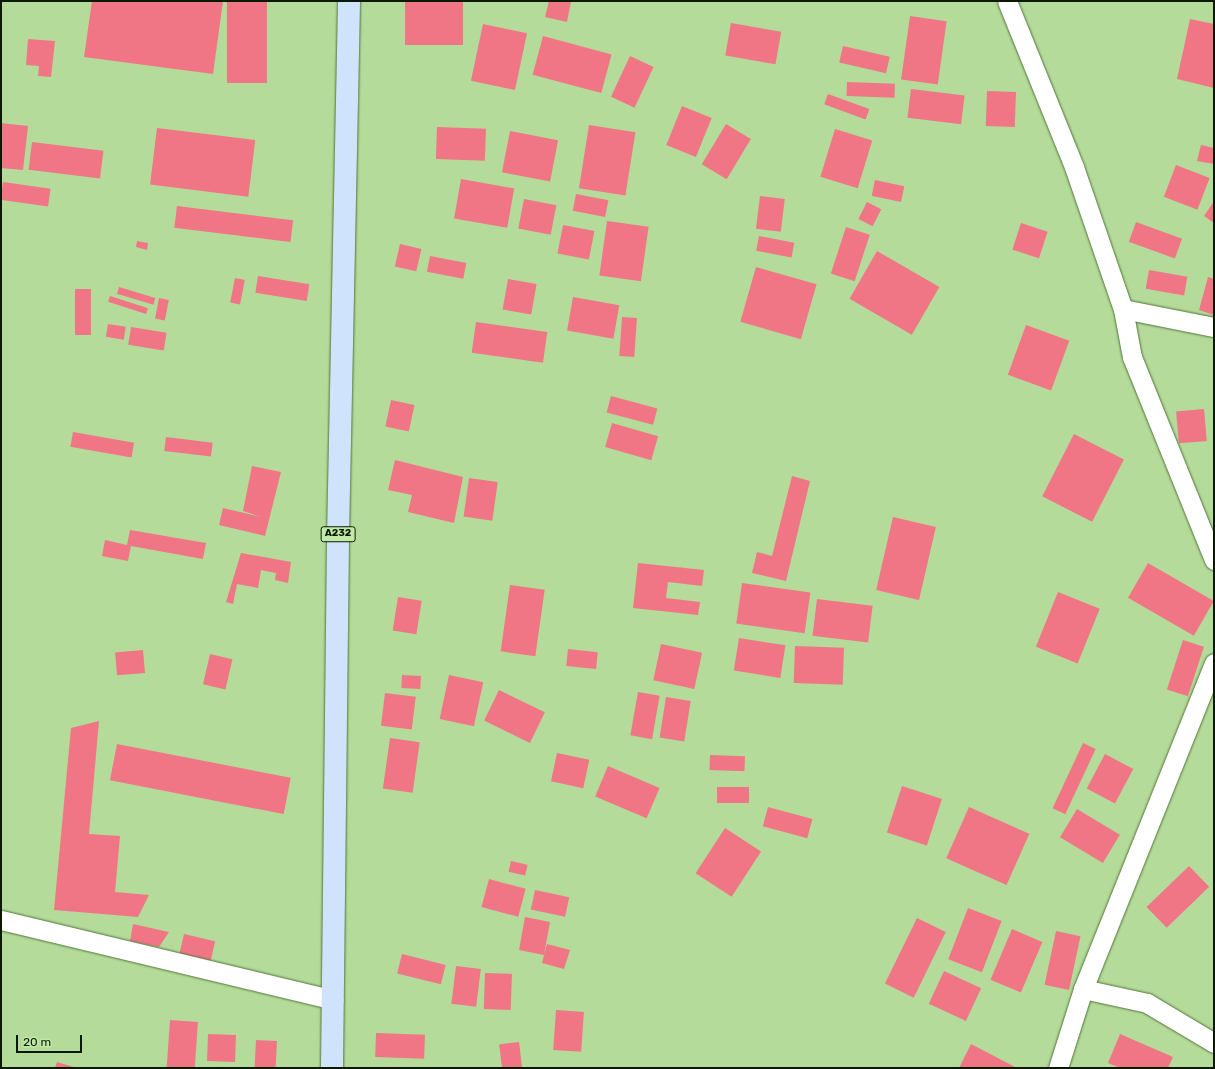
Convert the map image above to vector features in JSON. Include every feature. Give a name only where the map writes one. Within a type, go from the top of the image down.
[{"type":"main road","name":"A232","points":[[332,1068],[349,1]]},
{"type":"street","points":[[1007,1],[1074,167],[1123,309],[1132,357],[1214,560]]},
{"type":"street","points":[[1123,309],[1214,327]]},
{"type":"street","points":[[1058,1068],[1083,989],[1214,663]]},
{"type":"street","points":[[1,920],[333,1000]]},
{"type":"street","points":[[1083,989],[1146,1003],[1214,1043]]},
{"type":"building","points":[[92,1],[223,1],[213,74],[84,57]]},
{"type":"building","points":[[227,1],[267,1],[267,83],[227,83]]},
{"type":"building","points":[[405,1],[463,1],[463,45],[405,45]]},
{"type":"building","points":[[549,1],[571,1],[567,22],[545,17]]},
{"type":"building","points":[[910,16],[947,21],[938,85],[901,79]]},
{"type":"building","points":[[1190,19],[1214,24],[1214,88],[1177,79]]},
{"type":"building","points":[[731,23],[781,32],[775,64],[725,55]]},
{"type":"building","points":[[483,24],[527,33],[515,90],[471,81]]},
{"type":"building","points":[[543,36],[612,54],[601,93],[533,75]]},
{"type":"building","points":[[28,39],[55,41],[51,77],[38,76],[39,66],[26,65]]},
{"type":"building","points":[[843,46],[890,57],[886,73],[839,63]]},
{"type":"building","points":[[630,56],[654,67],[635,108],[611,97]]},
{"type":"building","points":[[847,82],[895,84],[894,98],[847,96]]},
{"type":"building","points":[[911,89],[965,96],[961,124],[907,118]]},
{"type":"building","points":[[987,91],[1016,92],[1015,127],[986,126]]},
{"type":"building","points":[[828,94],[869,109],[866,119],[824,104]]},
{"type":"building","points":[[682,106],[712,118],[696,157],[666,145]]},
{"type":"building","points":[[1,123],[28,126],[23,170],[1,168]]},
{"type":"building","points":[[726,124],[751,139],[727,179],[702,164]]},
{"type":"building","points":[[589,125],[635,132],[625,196],[579,188]]},
{"type":"building","points":[[437,127],[486,129],[485,161],[436,159]]},
{"type":"building","points":[[157,128],[255,140],[248,197],[150,185]]},
{"type":"building","points":[[835,129],[872,140],[858,188],[820,177]]},
{"type":"building","points":[[510,131],[558,140],[550,182],[502,172]]},
{"type":"building","points":[[32,142],[103,151],[100,179],[29,170]]},
{"type":"building","points":[[1201,145],[1214,148],[1214,164],[1197,161]]},
{"type":"building","points":[[1176,165],[1210,178],[1197,210],[1164,197]]},
{"type":"building","points":[[461,179],[514,188],[507,228],[454,218]]},
{"type":"building","points":[[875,180],[904,186],[901,202],[872,196]]},
{"type":"building","points":[[3,182],[51,189],[48,207],[1,200]]},
{"type":"building","points":[[576,194],[608,200],[605,217],[573,211]]},
{"type":"building","points":[[760,196],[785,199],[781,232],[756,229]]},
{"type":"building","points":[[524,199],[556,205],[551,235],[518,228]]},
{"type":"building","points":[[1214,201],[1214,223],[1204,216]]},
{"type":"building","points":[[867,202],[881,209],[873,226],[858,219]]},
{"type":"building","points":[[177,206],[293,220],[290,242],[174,228]]},
{"type":"building","points":[[607,221],[649,227],[641,281],[599,275]]},
{"type":"building","points":[[1136,222],[1182,239],[1175,258],[1129,242]]},
{"type":"building","points":[[1021,223],[1048,232],[1039,258],[1012,250]]},
{"type":"building","points":[[563,225],[594,231],[589,260],[557,253]]},
{"type":"building","points":[[846,227],[870,235],[855,281],[831,274]]},
{"type":"building","points":[[759,236],[794,243],[791,258],[756,251]]},
{"type":"building","points":[[137,241],[148,243],[147,250],[136,247]]},
{"type":"building","points":[[400,244],[421,249],[416,271],[395,266]]},
{"type":"building","points":[[877,251],[939,287],[912,335],[850,299]]},
{"type":"building","points":[[430,256],[466,263],[463,279],[427,272]]},
{"type":"building","points":[[756,267],[817,284],[801,339],[740,322]]},
{"type":"building","points":[[1149,270],[1187,277],[1184,295],[1146,289]]},
{"type":"building","points":[[258,276],[309,284],[307,301],[255,293]]},
{"type":"building","points":[[1208,277],[1214,279],[1214,315],[1199,310]]},
{"type":"building","points":[[235,278],[245,280],[240,304],[230,303]]},
{"type":"building","points":[[508,279],[537,284],[531,315],[503,310]]},
{"type":"building","points":[[119,287],[155,298],[153,305],[117,294]]},
{"type":"building","points":[[75,289],[91,289],[91,335],[75,335]]},
{"type":"building","points":[[110,296],[148,308],[146,314],[108,302]]},
{"type":"building","points":[[573,297],[619,305],[613,339],[567,330]]},
{"type":"building","points":[[159,298],[169,300],[165,321],[155,319]]},
{"type":"building","points":[[622,317],[637,318],[634,357],[619,356]]},
{"type":"building","points":[[476,322],[547,332],[543,363],[472,353]]},
{"type":"building","points":[[108,324],[126,327],[124,340],[106,337]]},
{"type":"building","points":[[1026,325],[1069,341],[1051,391],[1008,375]]},
{"type":"building","points":[[131,327],[167,333],[164,350],[128,345]]},
{"type":"building","points":[[611,396],[657,408],[653,425],[607,412]]},
{"type":"building","points":[[391,400],[414,405],[409,431],[385,426]]},
{"type":"building","points":[[1204,409],[1207,441],[1179,443],[1176,411]]},
{"type":"building","points":[[612,423],[658,436],[651,460],[605,447]]},
{"type":"building","points":[[73,432],[134,443],[131,458],[70,447]]},
{"type":"building","points":[[1074,434],[1124,459],[1092,522],[1042,496]]},
{"type":"building","points":[[166,437],[213,443],[211,457],[164,451]]},
{"type":"building","points":[[395,460],[463,477],[454,523],[408,512],[412,495],[388,490]]},
{"type":"building","points":[[252,466],[281,472],[265,536],[219,525],[223,508],[261,517],[243,511]]},
{"type":"building","points":[[792,476],[810,481],[786,581],[752,573],[757,552],[772,556]]},
{"type":"building","points":[[469,478],[498,482],[492,521],[464,517]]},
{"type":"building","points":[[893,517],[936,527],[919,600],[876,590]]},
{"type":"building","points":[[130,530],[206,543],[203,559],[131,546],[128,561],[102,556],[105,540],[127,545]]},
{"type":"building","points":[[241,553],[291,562],[288,583],[275,580],[276,573],[261,570],[258,588],[237,584],[233,604],[226,602]]},
{"type":"building","points":[[638,563],[704,570],[702,586],[668,582],[666,598],[700,602],[698,615],[633,608]]},
{"type":"building","points":[[1148,563],[1214,601],[1194,636],[1128,598]]},
{"type":"building","points":[[742,583],[810,593],[805,633],[736,624]]},
{"type":"building","points":[[510,585],[545,590],[535,656],[501,651]]},
{"type":"building","points":[[1058,592],[1100,609],[1078,664],[1036,647]]},
{"type":"building","points":[[398,597],[422,601],[416,634],[393,631]]},
{"type":"building","points":[[817,599],[873,606],[868,643],[812,636]]},
{"type":"building","points":[[739,638],[785,645],[780,678],[734,671]]},
{"type":"building","points":[[1183,640],[1204,647],[1188,696],[1167,689]]},
{"type":"building","points":[[661,644],[702,653],[694,689],[653,680]]},
{"type":"building","points":[[795,646],[844,648],[843,685],[794,683]]},
{"type":"building","points":[[568,649],[598,652],[596,669],[566,666]]},
{"type":"building","points":[[143,650],[145,673],[117,675],[115,652]]},
{"type":"building","points":[[210,654],[232,659],[225,689],[203,684]]},
{"type":"building","points":[[402,675],[421,676],[420,689],[401,688]]},
{"type":"building","points":[[449,675],[483,682],[474,726],[440,719]]},
{"type":"building","points":[[499,690],[545,712],[530,743],[484,721]]},
{"type":"building","points":[[638,692],[660,696],[652,739],[630,735]]},
{"type":"building","points":[[385,693],[416,697],[412,730],[381,726]]},
{"type":"building","points":[[666,697],[691,701],[684,741],[660,737]]},
{"type":"building","points":[[99,721],[89,834],[120,836],[115,892],[149,895],[138,917],[54,910],[71,728]]},
{"type":"building","points":[[390,738],[420,742],[413,793],[383,789]]},
{"type":"building","points":[[1083,743],[1096,749],[1065,814],[1053,808]]},
{"type":"building","points":[[117,744],[291,778],[284,814],[110,780]]},
{"type":"building","points":[[557,753],[589,760],[583,788],[551,781]]},
{"type":"building","points":[[1105,754],[1133,769],[1115,803],[1087,788]]},
{"type":"building","points":[[710,755],[745,756],[744,771],[709,770]]},
{"type":"building","points":[[608,766],[660,788],[647,818],[595,796]]},
{"type":"building","points":[[902,786],[942,799],[927,846],[887,833]]},
{"type":"building","points":[[717,787],[749,787],[749,803],[717,803]]},
{"type":"building","points":[[768,807],[812,819],[807,838],[763,826]]},
{"type":"building","points":[[969,807],[1029,834],[1007,885],[946,858]]},
{"type":"building","points":[[1077,809],[1120,835],[1103,863],[1060,837]]},
{"type":"building","points":[[725,828],[761,851],[732,897],[696,873]]},
{"type":"building","points":[[511,861],[528,865],[525,876],[509,872]]},
{"type":"building","points":[[1189,866],[1209,887],[1167,928],[1147,907]]},
{"type":"building","points":[[489,879],[526,889],[518,917],[481,907]]},
{"type":"building","points":[[535,890],[569,897],[565,917],[531,910]]},
{"type":"building","points":[[968,908],[1002,921],[982,972],[948,959]]},
{"type":"building","points":[[525,917],[550,922],[544,955],[519,950]]},
{"type":"building","points":[[917,918],[946,932],[914,998],[885,984]]},
{"type":"building","points":[[133,924],[169,932],[159,947],[130,941]]},
{"type":"building","points":[[1012,929],[1042,942],[1021,993],[991,980]]},
{"type":"building","points":[[1056,931],[1080,936],[1069,990],[1045,985]]},
{"type":"building","points":[[184,934],[215,941],[211,961],[180,953]]},
{"type":"building","points":[[547,944],[570,950],[564,969],[542,963]]},
{"type":"building","points":[[402,954],[446,965],[441,984],[397,973]]},
{"type":"building","points":[[456,966],[481,969],[476,1007],[451,1004]]},
{"type":"building","points":[[944,971],[981,988],[966,1021],[929,1004]]},
{"type":"building","points":[[485,973],[512,974],[511,1010],[484,1009]]},
{"type":"building","points":[[556,1010],[584,1012],[581,1052],[553,1050]]},
{"type":"building","points":[[170,1020],[198,1022],[195,1068],[167,1068]]},
{"type":"building","points":[[376,1033],[425,1035],[424,1059],[375,1057]]},
{"type":"building","points":[[208,1034],[236,1035],[235,1062],[207,1061]]},
{"type":"building","points":[[1120,1034],[1173,1057],[1168,1068],[1120,1068],[1108,1063]]},
{"type":"building","points":[[256,1040],[277,1041],[276,1068],[255,1068]]},
{"type":"building","points":[[519,1042],[522,1068],[502,1068],[499,1044]]},
{"type":"building","points":[[971,1044],[1017,1068],[959,1068]]},
{"type":"building","points":[[57,1062],[77,1068],[55,1068]]}]
